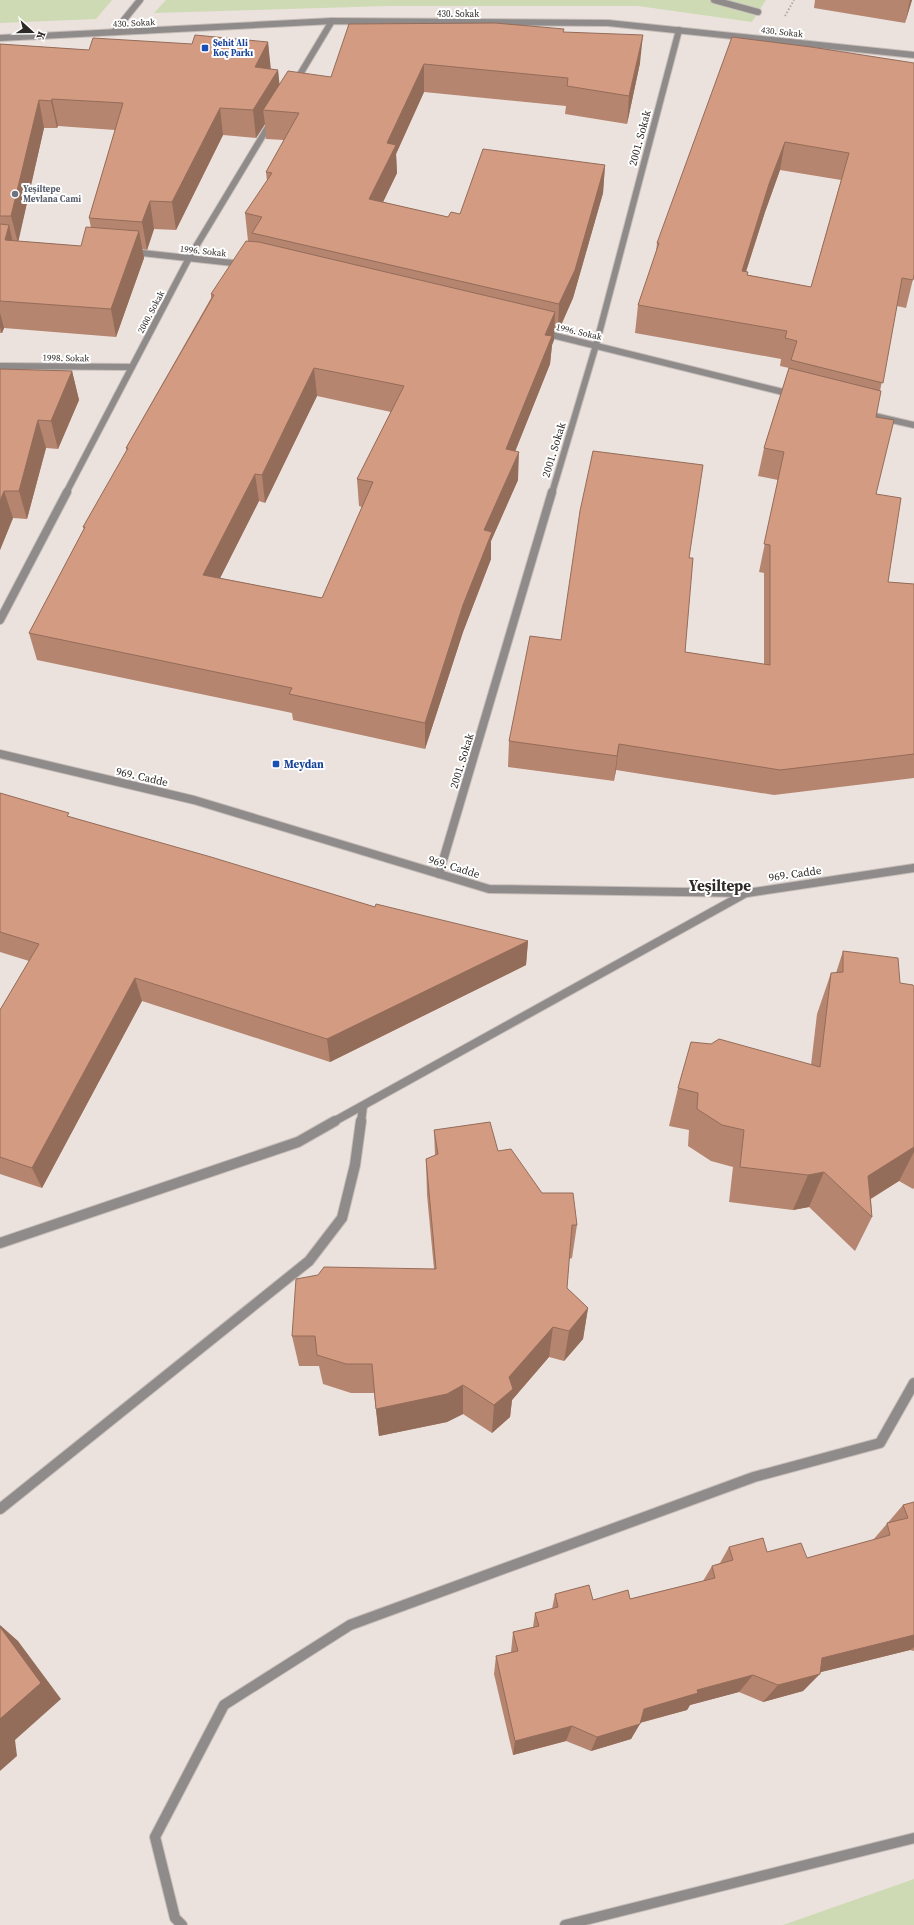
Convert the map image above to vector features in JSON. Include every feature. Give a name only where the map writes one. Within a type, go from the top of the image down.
[{"type":"street","points":[[114,32],[140,0]]},
{"type":"street","points":[[714,0],[758,12]]},
{"type":"street","points":[[291,89],[332,21]]},
{"type":"street","name":"430. Sokak","points":[[0,38],[332,21],[608,22],[914,56]]},
{"type":"street","name":"2001. Sokak","points":[[439,874],[596,345],[678,30]]},
{"type":"street","name":"2000. Sokak","points":[[0,620],[189,258],[275,116]]},
{"type":"street","name":"1996. Sokak","points":[[123,252],[248,264]]},
{"type":"street","name":"1996. Sokak","points":[[534,330],[799,396]]},
{"type":"street","name":"1998. Sokak","points":[[0,366],[132,368]]},
{"type":"street","points":[[859,412],[914,425]]},
{"type":"street","name":"969. Cadde","points":[[0,754],[194,800],[490,889],[747,893],[914,868]]},
{"type":"street","points":[[0,1243],[298,1142],[747,893]]},
{"type":"street","points":[[0,1509],[309,1261],[342,1218],[355,1165],[363,1106]]},
{"type":"street","points":[[182,1925],[175,1918],[155,1837],[224,1705],[350,1625],[754,1477],[880,1443],[914,1383]]},
{"type":"street","points":[[565,1925],[914,1838]]},
{"type":"green space","points":[[0,0],[112,0],[96,19],[0,23]]},
{"type":"green space","points":[[166,0],[766,0],[752,22],[638,6],[388,6],[154,13]]},
{"type":"green space","points":[[914,1879],[914,1925],[783,1925]]},
{"type":"building","points":[[495,23],[564,29],[563,32],[643,35],[629,96],[567,86],[568,78],[424,64],[387,143],[396,145],[369,199],[448,217],[451,212],[460,214],[483,149],[605,165],[575,270],[559,304],[252,233],[262,217],[245,213],[272,173],[266,172],[299,113],[263,110],[288,71],[331,77],[349,24]]},
{"type":"building","points":[[195,35],[268,42],[255,67],[278,70],[253,110],[220,108],[172,202],[150,201],[142,222],[89,218],[123,103],[52,99],[51,101],[39,100],[11,216],[0,216],[0,44],[89,50],[93,38],[192,44]]},
{"type":"building","points":[[732,37],[811,47],[914,63],[914,275],[913,280],[902,278],[883,383],[791,360],[797,341],[785,338],[787,331],[638,305],[659,243],[657,243]],"holes":[[[785,142],[849,153],[811,287],[747,275],[748,272],[742,271],[769,184]]]},
{"type":"building","points":[[0,224],[9,225],[5,240],[81,246],[86,227],[139,231],[111,309],[0,301]]},
{"type":"building","points":[[246,241],[259,242],[555,312],[545,335],[552,336],[506,449],[519,452],[484,530],[492,532],[463,605],[425,723],[289,694],[292,688],[29,633],[85,527],[83,527],[128,448],[126,448],[214,295],[211,294]],"holes":[[[314,368],[404,386],[357,479],[373,482],[322,598],[203,575],[255,474],[262,475]]]},
{"type":"building","points":[[789,368],[881,391],[876,417],[894,420],[876,494],[901,498],[888,582],[914,584],[914,754],[780,770],[619,744],[617,756],[509,741],[530,636],[561,640],[580,511],[593,451],[703,465],[689,558],[693,558],[685,652],[770,665],[770,545],[764,544],[784,452],[764,448]]},
{"type":"building","points":[[0,369],[72,371],[51,421],[38,420],[19,491],[4,491],[0,501]]},
{"type":"building","points":[[0,793],[69,813],[67,816],[211,857],[375,907],[376,904],[528,941],[327,1039],[135,978],[32,1168],[0,1157],[0,1010],[39,944],[0,932]]},
{"type":"building","points":[[843,951],[898,958],[900,983],[913,985],[914,987],[914,1147],[868,1176],[872,1217],[824,1172],[808,1175],[740,1167],[744,1130],[722,1125],[697,1109],[698,1093],[678,1088],[691,1042],[711,1044],[719,1039],[820,1067],[831,973],[843,972]]},
{"type":"building","points":[[490,1122],[498,1151],[511,1149],[542,1193],[573,1193],[577,1225],[572,1225],[567,1288],[588,1308],[569,1331],[553,1327],[509,1377],[513,1389],[494,1405],[463,1385],[447,1394],[376,1409],[372,1364],[346,1364],[317,1355],[315,1336],[292,1336],[296,1279],[318,1275],[324,1267],[436,1269],[426,1159],[438,1154],[434,1130]]},
{"type":"building","points":[[914,1502],[914,1635],[822,1658],[820,1674],[778,1685],[753,1675],[697,1690],[698,1693],[644,1709],[640,1724],[597,1737],[572,1726],[515,1741],[496,1656],[518,1651],[513,1632],[539,1626],[535,1613],[558,1607],[555,1594],[589,1585],[593,1600],[628,1590],[630,1599],[715,1578],[712,1566],[733,1560],[729,1547],[763,1538],[767,1552],[801,1543],[807,1558],[890,1535],[887,1523],[908,1518],[903,1505]]},
{"type":"building","points":[[0,1627],[41,1683],[0,1719]]},
{"type":"place","name":"Şehit Ali Koç Parkı","points":[[205,48]]},
{"type":"place","name":"Yeşiltepe Mevlana Cami","points":[[15,194]]},
{"type":"place","name":"Meydan","points":[[276,764]]},
{"type":"district","name":"Yeşiltepe","points":[[720,885]]}]
